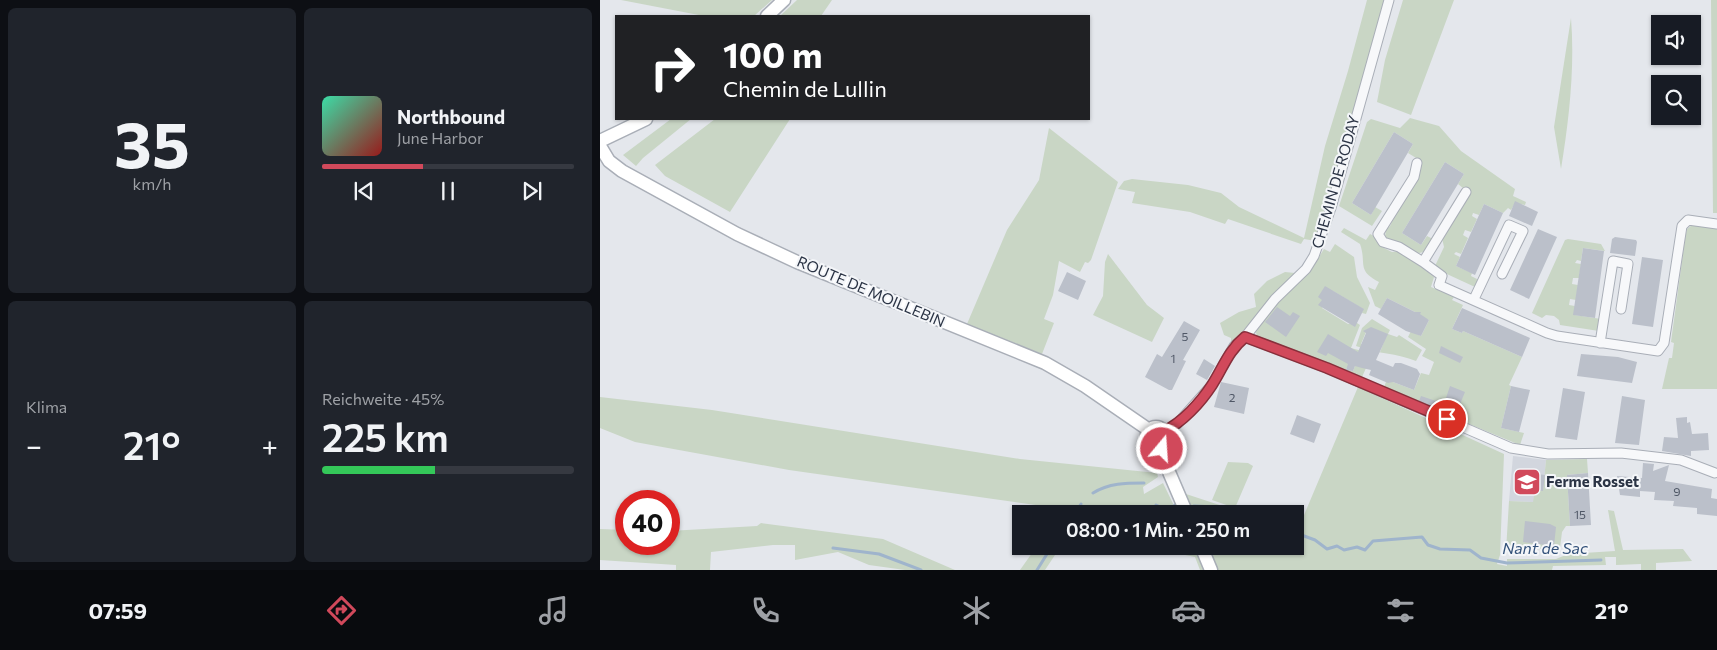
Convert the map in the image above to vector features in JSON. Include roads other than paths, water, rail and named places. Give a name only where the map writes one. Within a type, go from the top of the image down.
[{"type":"street","points":[[769,15],[784,0]]},
{"type":"street","name":"CHEMIN DE RODAY","points":[[1162,437],[1177,424],[1211,386],[1228,355],[1275,299],[1306,269],[1321,242],[1389,0]]},
{"type":"street","points":[[600,141],[644,120]]},
{"type":"street","name":"ROUTE DE MOILLEBIN","points":[[600,146],[608,161],[622,171],[737,234],[797,262],[1045,364],[1079,382],[1150,430],[1157,427],[1162,437]]},
{"type":"street","points":[[1417,163],[1414,177],[1378,234],[1384,242],[1399,247],[1423,262],[1430,270],[1442,276],[1439,285],[1547,333],[1658,351],[1662,348],[1682,226],[1688,220],[1717,224]]},
{"type":"street","points":[[1423,262],[1466,192]]},
{"type":"street","points":[[1474,299],[1509,225],[1522,231],[1502,274]]},
{"type":"street","points":[[1600,343],[1613,261],[1628,264],[1621,309]]},
{"type":"street","points":[[1245,337],[1327,368],[1511,448],[1548,454],[1621,452],[1681,460],[1716,474]]},
{"type":"street","points":[[1162,437],[1169,472],[1183,505]]},
{"type":"street","points":[[1205,555],[1211,570]]},
{"type":"waterway","name":"Nant de Sac","points":[[1093,493],[1111,485],[1144,483]]},
{"type":"waterway","name":"Nant de Sac","points":[[1304,536],[1315,540],[1327,549],[1337,546],[1344,550],[1357,547],[1365,550],[1373,541],[1422,537],[1428,545],[1440,549],[1470,550],[1481,558],[1507,563],[1601,560]]},
{"type":"waterway","name":"Nant de Sac","points":[[833,548],[879,554],[921,570]]},
{"type":"waterway","name":"Nant de Sac","points":[[1037,570],[1046,555]]},
{"type":"place","name":"Ferme Rosset","points":[[1527,482]]}]
